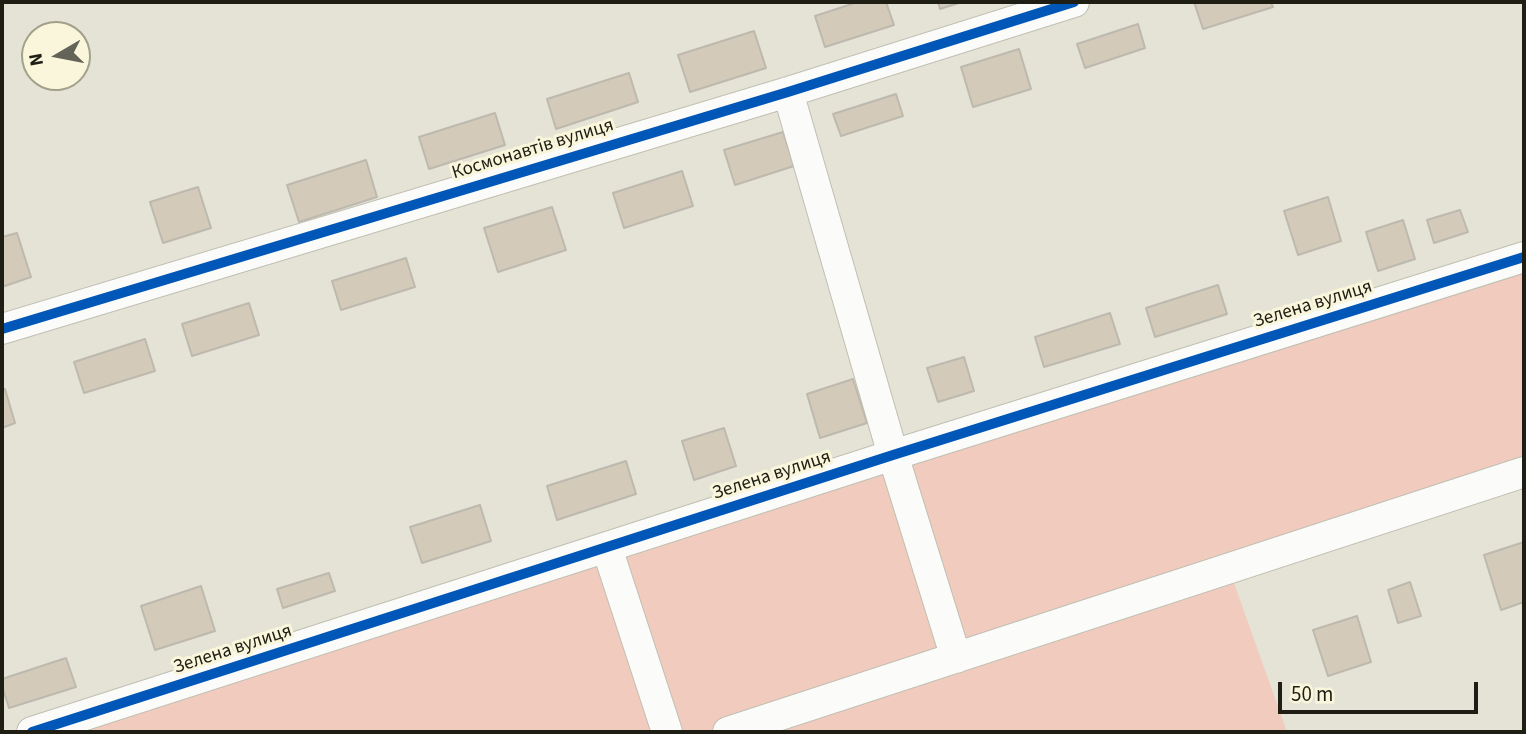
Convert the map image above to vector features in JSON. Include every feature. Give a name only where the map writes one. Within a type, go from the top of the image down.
[{"type":"street","name":"Космонавтів вулиця","points":[[2,329],[788,92],[1074,2]]},
{"type":"street","points":[[788,92],[893,455],[956,658]]},
{"type":"street","name":"Зелена вулиця","points":[[32,732],[893,455],[1524,257]]},
{"type":"street","points":[[728,732],[1524,472]]},
{"type":"street","points":[[607,548],[667,732]]},
{"type":"shaded area","points":[[1524,257],[1524,472],[1229,569],[1287,732],[32,732]]},
{"type":"building","points":[[858,2],[886,2],[894,25],[825,47],[815,16]]},
{"type":"building","points":[[938,2],[962,2],[940,9]]},
{"type":"building","points":[[1194,2],[1271,2],[1273,7],[1203,29]]},
{"type":"building","points":[[1138,24],[1145,48],[1085,68],[1077,44]]},
{"type":"building","points":[[754,31],[766,68],[690,92],[678,55]]},
{"type":"building","points":[[1019,49],[1031,89],[973,107],[961,67]]},
{"type":"building","points":[[629,73],[638,102],[556,129],[547,99]]},
{"type":"building","points":[[896,94],[903,116],[841,136],[833,114]]},
{"type":"building","points":[[495,113],[505,145],[429,169],[419,137]]},
{"type":"building","points":[[783,132],[794,166],[735,185],[724,150]]},
{"type":"building","points":[[366,160],[377,197],[299,222],[287,185]]},
{"type":"building","points":[[682,171],[693,206],[624,228],[613,193]]},
{"type":"building","points":[[198,187],[211,228],[163,243],[150,202]]},
{"type":"building","points":[[1328,197],[1341,241],[1298,255],[1284,211]]},
{"type":"building","points":[[552,207],[566,250],[498,272],[484,228]]},
{"type":"building","points":[[1460,210],[1468,232],[1434,243],[1427,220]]},
{"type":"building","points":[[1403,220],[1415,259],[1378,271],[1366,232]]},
{"type":"building","points":[[17,233],[31,277],[2,287],[2,237]]},
{"type":"building","points":[[406,258],[415,287],[341,310],[332,281]]},
{"type":"building","points":[[1218,285],[1227,314],[1155,337],[1146,308]]},
{"type":"building","points":[[249,303],[259,335],[192,356],[182,324]]},
{"type":"building","points":[[1110,313],[1120,344],[1044,367],[1035,337]]},
{"type":"building","points":[[145,339],[155,371],[84,393],[74,362]]},
{"type":"building","points":[[964,357],[974,391],[938,402],[927,368]]},
{"type":"building","points":[[853,379],[867,423],[820,438],[807,394]]},
{"type":"building","points":[[5,389],[15,423],[2,428],[2,390]]},
{"type":"building","points":[[724,428],[736,466],[694,480],[682,441]]},
{"type":"building","points":[[626,461],[636,494],[557,520],[547,486]]},
{"type":"building","points":[[480,505],[491,541],[422,563],[410,527]]},
{"type":"building","points":[[1524,542],[1524,602],[1501,610],[1484,555]]},
{"type":"building","points":[[329,573],[335,591],[283,608],[277,589]]},
{"type":"building","points":[[1410,582],[1421,616],[1398,623],[1388,590]]},
{"type":"building","points":[[201,586],[215,631],[155,650],[141,606]]},
{"type":"building","points":[[1357,616],[1371,662],[1328,676],[1313,630]]},
{"type":"building","points":[[66,658],[76,687],[9,708],[2,679]]},
{"type":"cycle path","points":[[2,329],[788,92],[1074,2]]},
{"type":"cycle path","points":[[32,732],[893,455],[1524,257]]}]
